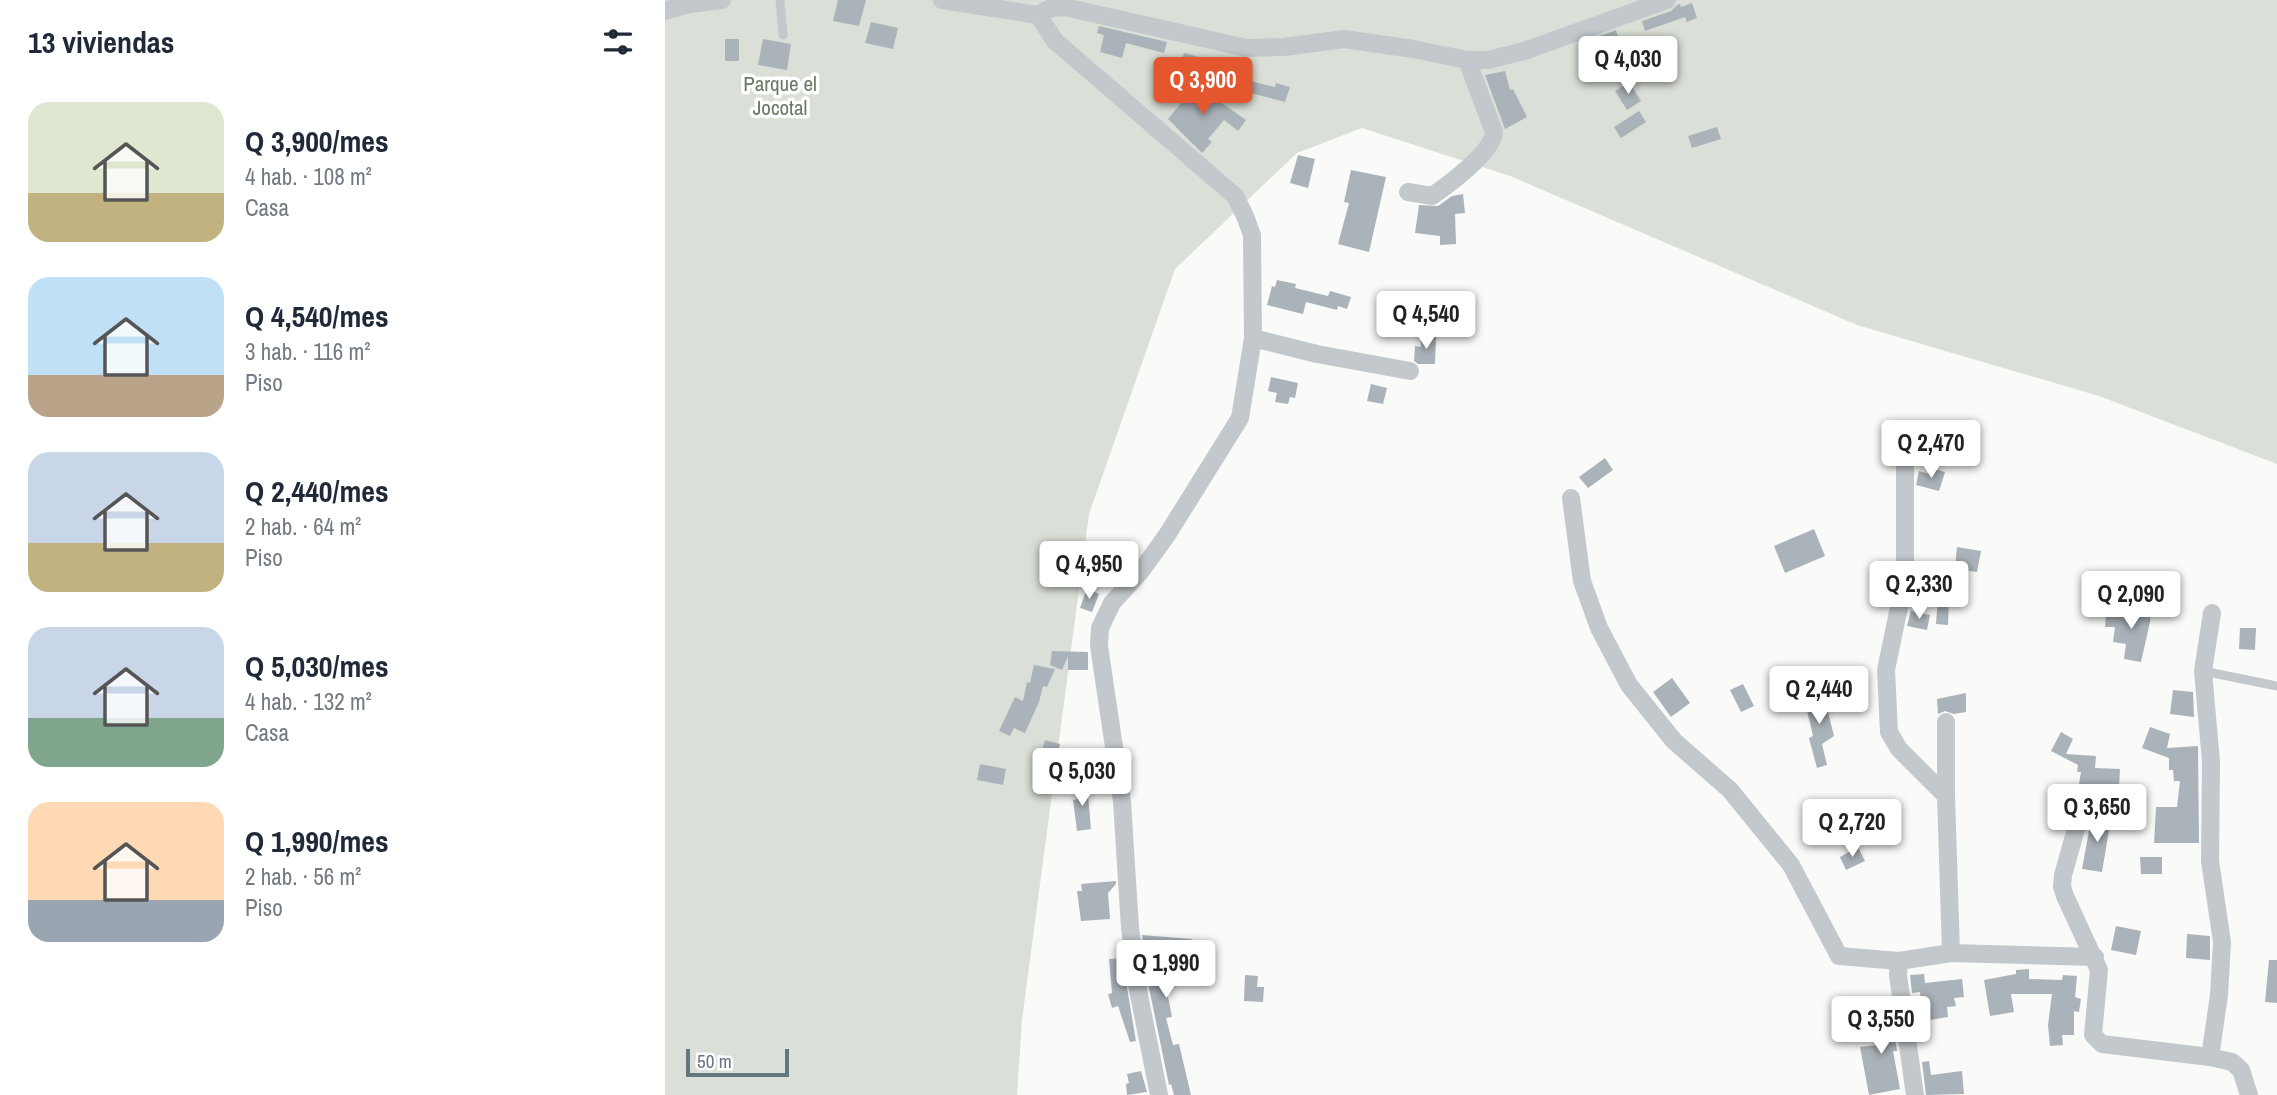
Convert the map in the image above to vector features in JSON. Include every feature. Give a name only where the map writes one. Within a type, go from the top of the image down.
[{"type":"street","points":[[665,11],[689,4],[722,0]]},
{"type":"street","points":[[942,0],[1038,15],[1051,8],[1065,7],[1246,48],[1284,47],[1343,39],[1467,60],[1488,60],[1524,51],[1667,0]]},
{"type":"street","points":[[1038,15],[1055,41],[1235,196],[1252,235],[1253,338],[1240,418],[1167,535],[1141,571],[1112,603],[1100,628],[1100,646],[1122,801],[1135,962],[1159,1095]]},
{"type":"street","points":[[1408,192],[1432,196],[1459,175],[1494,138],[1467,60]]},
{"type":"street","points":[[1253,338],[1317,354],[1410,371]]},
{"type":"street","points":[[1905,464],[1905,578],[1886,670],[1889,732],[1899,749],[1946,796]]},
{"type":"street","points":[[1571,498],[1582,581],[1599,628],[1629,685],[1674,741],[1730,790],[1791,865],[1839,956],[1899,961],[1951,953],[2095,957]]},
{"type":"street","points":[[2210,1058],[2219,995],[2222,942],[2210,861],[2211,762],[2203,671],[2212,613]]},
{"type":"street","points":[[1946,722],[1951,953]]},
{"type":"street","points":[[2085,797],[2062,887],[2099,970],[2093,1034],[2096,1041],[2232,1062],[2241,1070],[2249,1095]]},
{"type":"street","points":[[1899,961],[1898,975],[1915,1095]]},
{"type":"lane","points":[[780,0],[783,35]]},
{"type":"lane","points":[[2203,671],[2277,686]]},
{"type":"green space","name":"Parque el Jocotal","points":[[665,0],[2277,0],[2277,464],[2099,396],[1857,325],[1510,176],[1362,128],[1297,153],[1175,269],[1089,514],[1022,1020],[1017,1095],[665,1095]]},
{"type":"building","points":[[838,0],[866,0],[859,26],[833,21]]},
{"type":"building","points":[[1692,3],[1697,18],[1687,22],[1685,17],[1645,31],[1642,21],[1671,11],[1677,5],[1680,4],[1681,7]]},
{"type":"building","points":[[871,22],[898,28],[893,49],[865,43]]},
{"type":"building","points":[[1099,26],[1167,42],[1164,53],[1126,43],[1122,58],[1100,52],[1104,35],[1097,33]]},
{"type":"building","points":[[1616,30],[1623,55],[1604,61],[1597,37]]},
{"type":"building","points":[[725,39],[739,39],[739,61],[725,61]]},
{"type":"building","points":[[763,39],[791,44],[787,70],[758,65]]},
{"type":"building","points":[[1184,53],[1206,59],[1199,82],[1178,75]]},
{"type":"building","points":[[1505,71],[1510,90],[1513,89],[1527,117],[1505,129],[1485,75]]},
{"type":"building","points":[[1250,81],[1275,87],[1276,83],[1290,87],[1285,102],[1247,92]]},
{"type":"building","points":[[1198,82],[1212,91],[1210,95],[1246,120],[1238,131],[1224,120],[1208,139],[1212,142],[1202,153],[1168,119]]},
{"type":"building","points":[[1629,82],[1641,101],[1627,110],[1615,91]]},
{"type":"building","points":[[1639,111],[1646,122],[1621,138],[1614,127]]},
{"type":"building","points":[[1717,127],[1721,139],[1692,148],[1688,136]]},
{"type":"building","points":[[1298,155],[1315,159],[1308,188],[1290,183]]},
{"type":"building","points":[[1351,170],[1386,177],[1369,252],[1338,244],[1349,203],[1344,202]]},
{"type":"building","points":[[1463,194],[1465,213],[1455,214],[1456,244],[1440,245],[1440,236],[1415,233],[1419,205],[1438,206],[1452,196]]},
{"type":"building","points":[[1277,280],[1296,284],[1295,288],[1328,296],[1330,291],[1351,297],[1347,309],[1338,306],[1337,310],[1306,302],[1303,314],[1267,305],[1272,286],[1275,287]]},
{"type":"building","points":[[1421,336],[1436,337],[1435,364],[1418,364],[1414,361],[1415,346],[1421,347]]},
{"type":"building","points":[[1271,377],[1298,383],[1295,398],[1290,397],[1288,404],[1275,402],[1277,393],[1268,391]]},
{"type":"building","points":[[1371,384],[1387,388],[1383,404],[1367,401]]},
{"type":"building","points":[[1605,458],[1613,470],[1588,488],[1579,477]]},
{"type":"building","points":[[1935,469],[1945,472],[1939,491],[1916,485],[1919,471],[1933,475]]},
{"type":"building","points":[[1814,529],[1825,556],[1785,573],[1774,546]]},
{"type":"building","points":[[1957,547],[1981,551],[1977,572],[1955,569]]},
{"type":"building","points":[[1087,589],[1099,594],[1092,612],[1080,608]]},
{"type":"building","points":[[1938,596],[1949,597],[1948,625],[1936,624]]},
{"type":"building","points":[[2136,606],[2151,607],[2141,662],[2124,659],[2126,644],[2113,642],[2115,627],[2105,627],[2106,612],[2136,612]]},
{"type":"building","points":[[1911,611],[1930,615],[1927,630],[1907,626]]},
{"type":"building","points":[[2240,628],[2256,628],[2255,650],[2239,649]]},
{"type":"building","points":[[1052,651],[1088,652],[1088,670],[1068,670],[1068,656],[1062,670],[1050,665]]},
{"type":"building","points":[[1034,665],[1055,669],[1047,687],[1043,686],[1025,733],[1014,728],[1010,736],[999,731],[1015,697],[1023,701]]},
{"type":"building","points":[[1672,678],[1690,703],[1671,717],[1653,692]]},
{"type":"building","points":[[1743,684],[1754,706],[1741,712],[1730,690]]},
{"type":"building","points":[[2173,690],[2193,692],[2194,717],[2170,714]]},
{"type":"building","points":[[1823,692],[1834,736],[1822,744],[1827,765],[1817,768],[1809,738],[1813,736],[1804,698]]},
{"type":"building","points":[[1966,693],[1966,712],[1954,714],[1945,711],[1938,714],[1937,699]]},
{"type":"building","points":[[2150,727],[2170,734],[2167,748],[2198,746],[2199,843],[2154,843],[2156,807],[2177,807],[2180,781],[2174,781],[2173,770],[2169,770],[2169,758],[2142,748]]},
{"type":"building","points":[[2061,732],[2073,739],[2066,754],[2096,756],[2095,768],[2120,769],[2119,788],[2079,784],[2081,772],[2077,772],[2078,765],[2051,751]]},
{"type":"building","points":[[1045,740],[1060,744],[1050,783],[1033,779]]},
{"type":"building","points":[[980,764],[1006,769],[1003,785],[977,780]]},
{"type":"building","points":[[1102,772],[1105,788],[1091,791],[1088,774]]},
{"type":"building","points":[[1087,784],[1091,829],[1077,831],[1073,800],[1077,799],[1076,785]]},
{"type":"building","points":[[2092,815],[2111,818],[2102,872],[2082,869]]},
{"type":"building","points":[[1858,847],[1865,861],[1846,870],[1840,857]]},
{"type":"building","points":[[2140,857],[2162,857],[2162,874],[2141,874]]},
{"type":"building","points":[[1116,881],[1108,893],[1110,919],[1081,921],[1077,891],[1082,891],[1081,884]]},
{"type":"building","points":[[2116,926],[2141,931],[2136,955],[2111,950]]},
{"type":"building","points":[[2187,934],[2210,936],[2210,960],[2186,958]]},
{"type":"building","points":[[1142,935],[1192,939],[1191,957],[1178,956],[1176,974],[1171,974],[1167,992],[1172,1017],[1166,1018],[1173,1045],[1179,1044],[1191,1095],[1174,1095],[1171,1084],[1169,1085],[1148,983]]},
{"type":"building","points":[[1122,958],[1136,1041],[1130,1042],[1118,1006],[1112,1008],[1108,994],[1112,993],[1109,959]]},
{"type":"building","points":[[2269,960],[2277,960],[2277,1003],[2265,1002]]},
{"type":"building","points":[[2029,969],[2029,979],[2062,980],[2063,975],[2077,976],[2075,997],[2081,999],[2079,1012],[2074,1011],[2074,1035],[2062,1035],[2063,1045],[2050,1046],[2048,1025],[2052,994],[2011,994],[2014,1012],[1990,1016],[1984,980],[2016,974],[2016,970]]},
{"type":"building","points":[[1924,974],[1925,983],[1962,979],[1964,997],[1954,998],[1956,1006],[1947,1007],[1948,1017],[1924,1021],[1920,992],[1912,993],[1910,975]]},
{"type":"building","points":[[1245,975],[1258,976],[1257,987],[1264,987],[1263,1002],[1244,1001]]},
{"type":"building","points":[[1891,1009],[1897,1051],[1893,1051],[1900,1089],[1869,1095],[1860,1047],[1877,1045],[1872,1011]]},
{"type":"building","points":[[1929,1061],[1931,1075],[1962,1071],[1964,1094],[1926,1095],[1922,1062]]},
{"type":"building","points":[[1141,1071],[1147,1092],[1127,1095],[1127,1074]]}]
